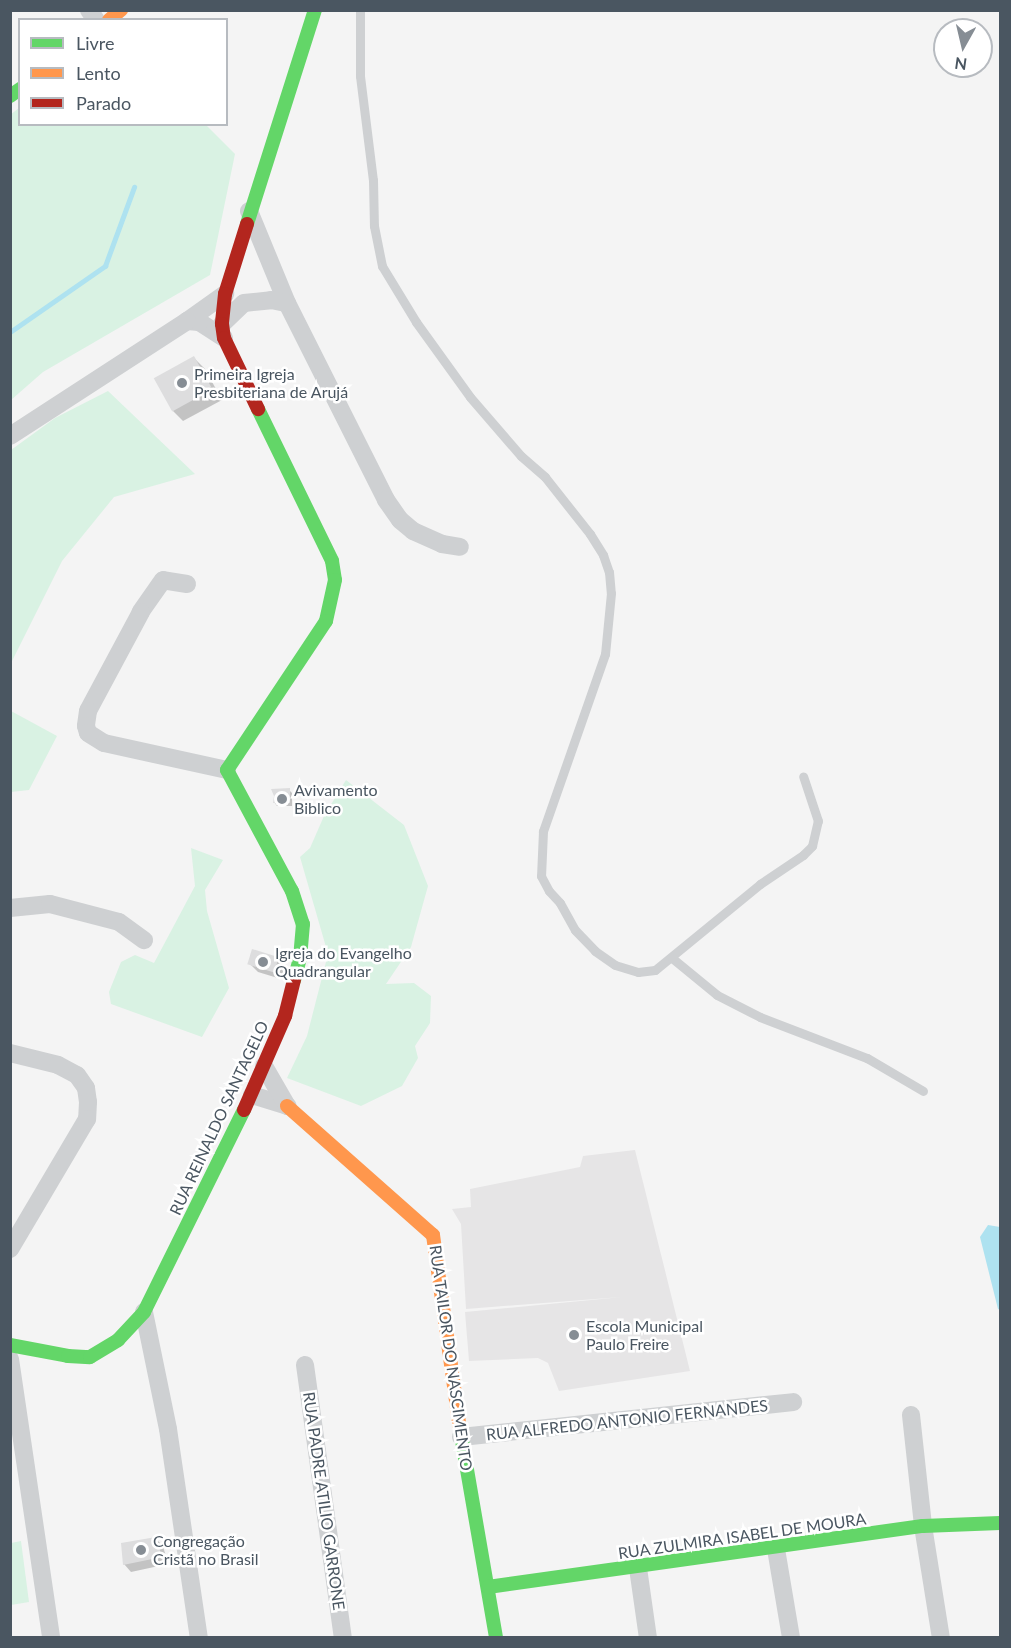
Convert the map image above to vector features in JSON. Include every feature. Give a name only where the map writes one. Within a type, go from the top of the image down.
[{"type":"street","points":[[187,584],[163,580],[157,588],[141,612],[88,711],[86,726],[88,733],[104,743],[227,770],[326,621],[335,580],[332,561],[223,331],[225,294],[249,211],[315,10]]},
{"type":"street","points":[[249,211],[287,303],[386,500],[400,520],[428,538],[460,547]]},
{"type":"street","points":[[10,436],[225,294]]},
{"type":"street","points":[[223,331],[244,303],[271,300],[287,303]]},
{"type":"street","points":[[187,321],[199,322],[223,331]]},
{"type":"street","name":"RUA REINALDO SANTAGELO","points":[[10,1345],[68,1356],[90,1357],[115,1342],[144,1312],[252,1095],[285,1016],[300,958],[303,924],[292,891],[227,770]]},
{"type":"street","points":[[10,908],[50,904],[119,922],[144,940]]},
{"type":"street","points":[[10,1053],[58,1065],[77,1076],[86,1088],[88,1102],[87,1119],[10,1249]]},
{"type":"street","name":"RUA TAILOR DO NASCIMENTO","points":[[264,1066],[287,1106],[433,1235],[461,1437],[495,1638]]},
{"type":"street","name":"RUA TAILOR DO NASCIMENTO","points":[[252,1095],[287,1106]]},
{"type":"street","points":[[144,1312],[168,1430],[199,1638]]},
{"type":"street","points":[[10,1359],[51,1638]]},
{"type":"street","name":"RUA PADRE ATILIO GARRONE","points":[[305,1365],[344,1638]]},
{"type":"street","name":"RUA ALFREDO ANTONIO FERNANDES","points":[[461,1437],[794,1402]]},
{"type":"street","points":[[910,1415],[923,1526],[940,1638]]},
{"type":"street","name":"RUA ZULMIRA ISABEL DE MOURA","points":[[488,1587],[776,1549],[923,1526],[1000,1523]]},
{"type":"street","points":[[776,1549],[791,1638]]},
{"type":"street","points":[[638,1568],[648,1638]]},
{"type":"lane","points":[[360,10],[360,76],[373,180],[374,226],[382,266],[416,322],[470,398],[521,456],[545,477],[590,534],[603,555],[609,573],[611,593],[605,654],[543,831],[542,876],[575,930],[615,965],[638,972],[648,971],[672,958],[760,884],[803,855],[812,846],[818,821],[803,776]]},
{"type":"lane","points":[[672,958],[717,995],[760,1017],[867,1058],[923,1090]]},
{"type":"shaded area","points":[[635,1150],[690,1371],[559,1391],[548,1363],[538,1358],[469,1361],[465,1312],[622,1297],[466,1309],[461,1224],[452,1209],[471,1207],[470,1189],[580,1167],[583,1156]]},
{"type":"green space","points":[[18,109],[18,126],[207,126],[235,154],[210,275],[43,372],[11,400],[10,115]]},
{"type":"green space","points":[[108,391],[195,474],[114,497],[62,561],[11,663],[11,450],[55,418]]},
{"type":"green space","points":[[11,711],[57,736],[29,790],[11,792]]},
{"type":"green space","points":[[346,780],[404,825],[428,886],[411,947],[386,984],[414,983],[431,996],[430,1023],[415,1046],[418,1058],[402,1086],[361,1106],[287,1078],[307,1036],[328,954],[300,857],[310,848],[324,816]]},
{"type":"green space","points":[[191,848],[223,860],[205,890],[207,911],[229,988],[202,1037],[111,1004],[109,992],[121,962],[135,955],[154,963],[195,886]]},
{"type":"green space","points":[[21,1541],[29,1602],[11,1605],[11,1543]]},
{"type":"water","points":[[988,1225],[1000,1227],[1000,1310],[980,1237]]},
{"type":"building","name":"Primeira Igreja Presbiteriana de Arujá","points":[[194,356],[212,389],[172,412],[154,378]]},
{"type":"building","name":"Avivamento Biblico","points":[[290,788],[290,803],[273,803],[274,796],[271,789]]},
{"type":"building","name":"Igreja do Evangelho Quadrangular","points":[[252,949],[279,957],[274,972],[247,964]]},
{"type":"building","name":"Congregação Cristã no Brasil","points":[[156,1537],[162,1557],[123,1565],[121,1543]]},
{"type":"waterway","points":[[10,332],[105,266],[134,187]]},
{"type":"traffic: fast","points":[[247,224],[315,10]]},
{"type":"traffic: fast","points":[[10,96],[18,90]]},
{"type":"traffic: fast","points":[[258,409],[332,561],[335,580],[326,621],[227,770],[292,891],[303,924],[300,958],[294,980]]},
{"type":"traffic: fast","points":[[10,1345],[68,1356],[90,1357],[118,1340],[144,1312],[244,1110]]},
{"type":"traffic: fast","points":[[460,1429],[496,1638]]},
{"type":"traffic: fast","points":[[488,1587],[923,1526],[1000,1523]]},
{"type":"traffic: slow","points":[[111,18],[121,10]]},
{"type":"traffic: slow","points":[[287,1106],[433,1235],[460,1429]]},
{"type":"traffic: jam","points":[[247,224],[225,294],[222,324],[224,338],[258,409]]},
{"type":"traffic: jam","points":[[244,1110],[285,1016],[294,980]]},
{"type":"place","name":"Primeira Igreja Presbiteriana de Arujá","points":[[182,383]]},
{"type":"place","name":"Avivamento Biblico","points":[[282,799]]},
{"type":"place","name":"Igreja do Evangelho Quadrangular","points":[[263,962]]},
{"type":"place","name":"Escola Municipal Paulo Freire","points":[[574,1335]]},
{"type":"place","name":"Congregação Cristã no Brasil","points":[[141,1550]]}]
